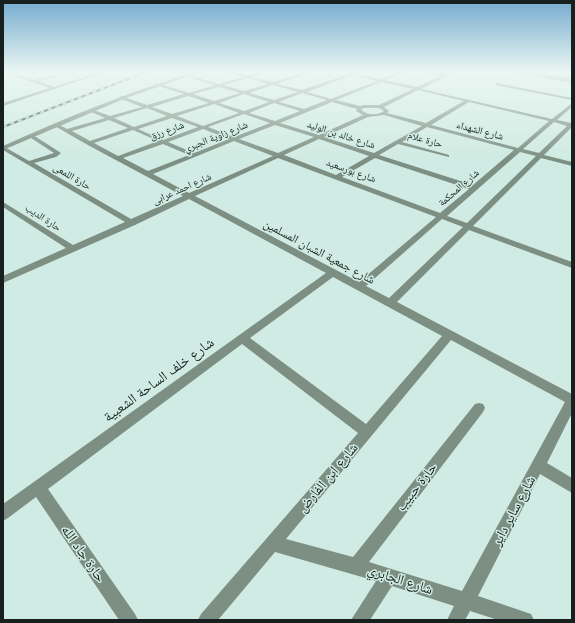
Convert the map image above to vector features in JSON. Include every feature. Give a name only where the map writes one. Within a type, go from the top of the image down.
[{"type":"street","points":[[3,105],[15,101]]},
{"type":"street","points":[[3,148],[112,101]]},
{"type":"street","name":"شارع بورسعيد","points":[[132,101],[469,226],[572,266]]},
{"type":"street","points":[[66,131],[166,101]]},
{"type":"street","name":"شارع خالد بن الوليد","points":[[209,101],[474,188]]},
{"type":"street","points":[[88,143],[221,101]]},
{"type":"street","points":[[271,101],[304,111]]},
{"type":"street","name":"شارع زاوية الجبري","points":[[147,174],[329,101]]},
{"type":"street","points":[[336,101],[360,108],[367,106],[380,107],[387,111],[384,114]]},
{"type":"street","points":[[380,107],[392,101]]},
{"type":"street","points":[[468,101],[572,125]]},
{"type":"street","points":[[337,177],[468,101]]},
{"type":"street","name":"شارع رزق","points":[[117,158],[274,102]]},
{"type":"street","name":"شارع المحكمة","points":[[359,287],[572,104]]},
{"type":"street","points":[[360,108],[358,109],[359,112],[368,115]]},
{"type":"street","points":[[91,110],[194,155]]},
{"type":"street","name":"شارع الشهداء","points":[[368,115],[384,114],[572,164]]},
{"type":"street","name":"شارع احمد عرابى","points":[[3,280],[190,197],[368,115]]},
{"type":"street","name":"شارع جمعية الشبان المسلمين","points":[[56,125],[572,401]]},
{"type":"street","points":[[390,303],[572,125]]},
{"type":"street","points":[[28,163],[54,156],[58,153],[30,136]]},
{"type":"street","points":[[3,141],[13,144]]},
{"type":"street","name":"حارة علام","points":[[397,142],[447,156]]},
{"type":"street","name":"حارة اللمعى","points":[[3,148],[132,223]]},
{"type":"street","name":"حارة الديب","points":[[3,204],[73,249]]},
{"type":"street","points":[[3,269],[13,276]]},
{"type":"street","name":"شارع خلف الساحة الشعبية","points":[[3,512],[332,272]]},
{"type":"street","name":"شارع ابن الفارض","points":[[207,620],[449,335]]},
{"type":"street","points":[[242,338],[367,432]]},
{"type":"street","name":"شارع ساير داير","points":[[456,620],[572,401]]},
{"type":"street","name":"حارة حبيب","points":[[356,566],[478,408]]},
{"type":"street","points":[[538,465],[572,486]]},
{"type":"street","name":"حارة جاد الله","points":[[38,487],[129,620]]},
{"type":"street","name":"شارع الجابري","points":[[273,543],[356,566],[525,620]]},
{"type":"street","points":[[360,620],[388,577]]},
{"type":"railway","points":[[3,127],[70,101]]}]
